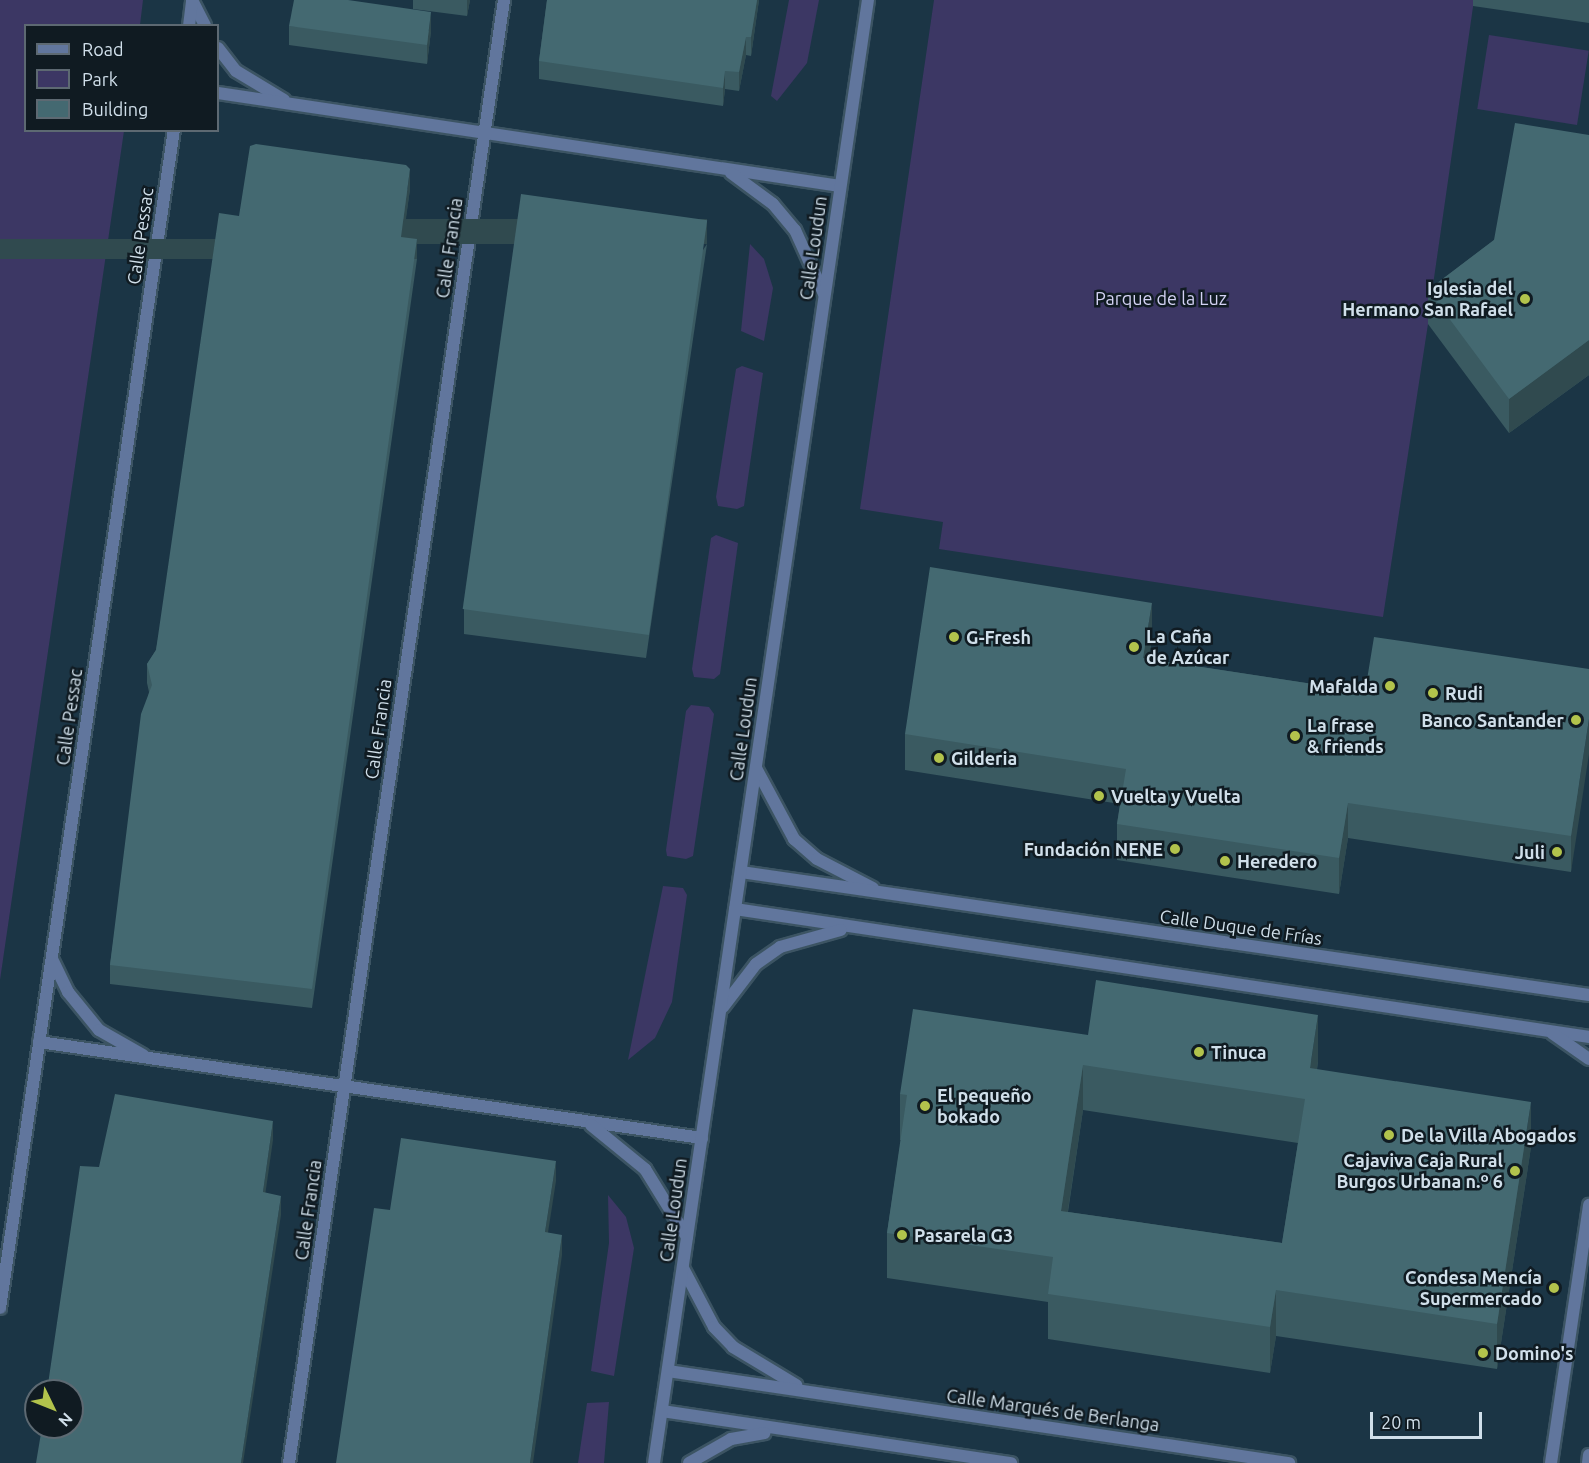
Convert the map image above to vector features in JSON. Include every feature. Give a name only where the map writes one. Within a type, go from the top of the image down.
[{"type":"street","points":[[189,24],[192,0]]},
{"type":"street","points":[[192,0],[204,24]]},
{"type":"street","name":"Calle Francia","points":[[289,1463],[504,0]]},
{"type":"street","name":"Calle Loudun","points":[[654,1463],[868,0]]},
{"type":"street","points":[[219,49],[236,71],[293,105]]},
{"type":"street","points":[[219,93],[840,186]]},
{"type":"street","name":"Calle Pessac","points":[[0,1308],[174,132]]},
{"type":"street","points":[[725,169],[751,185],[795,230],[825,294]]},
{"type":"street","name":"Calle Duque de Frías","points":[[756,767],[794,839],[840,873],[888,894]]},
{"type":"street","name":"Calle Duque de Frías","points":[[741,872],[1589,995]]},
{"type":"street","points":[[735,909],[1589,1037]]},
{"type":"street","points":[[720,1011],[756,964],[780,947],[833,930],[878,930]]},
{"type":"street","points":[[52,959],[68,992],[99,1030],[150,1058]]},
{"type":"street","points":[[1548,1030],[1589,1059]]},
{"type":"street","points":[[39,1042],[702,1138]]},
{"type":"street","points":[[587,1122],[645,1169],[687,1237]]},
{"type":"street","points":[[1551,1463],[1589,1205]]},
{"type":"street","name":"Calle Marqués de Berlanga","points":[[682,1268],[714,1327],[733,1347],[811,1392]]},
{"type":"street","name":"Calle Marqués de Berlanga","points":[[668,1371],[1289,1463]]},
{"type":"street","points":[[662,1412],[1011,1463]]},
{"type":"street","points":[[689,1463],[703,1451],[749,1433],[804,1433]]},
{"type":"street","points":[[1588,1463],[1589,1455]]},
{"type":"green space","points":[[0,0],[143,0],[140,24],[24,24],[24,132],[124,132],[0,980]]},
{"type":"green space","points":[[789,0],[819,0],[807,63],[777,101],[771,96]]},
{"type":"green space","name":"Parque de la Luz","points":[[934,0],[1474,0],[1432,292],[1494,274],[1428,324],[1383,617],[939,549],[943,522],[860,509]]},
{"type":"green space","points":[[1489,35],[1589,51],[1577,125],[1477,109]]},
{"type":"green space","points":[[750,244],[764,259],[773,288],[764,341],[741,331]]},
{"type":"green space","points":[[742,366],[763,373],[744,506],[737,509],[718,506],[716,497],[736,369]]},
{"type":"green space","points":[[716,535],[738,543],[720,674],[714,679],[694,677],[692,669],[711,538]]},
{"type":"green space","points":[[691,705],[709,707],[714,714],[693,856],[686,859],[667,856],[666,850],[686,711]]},
{"type":"green space","points":[[663,886],[683,888],[687,895],[672,1002],[655,1038],[628,1060]]},
{"type":"green space","points":[[608,1195],[626,1217],[634,1248],[614,1376],[591,1371],[609,1243]]},
{"type":"green space","points":[[609,1402],[604,1463],[578,1463],[587,1403]]},
{"type":"building","points":[[294,0],[348,0],[431,12],[427,45],[289,26]]},
{"type":"building","points":[[547,0],[757,0],[751,37],[746,37],[739,72],[725,71],[723,88],[539,61]]},
{"type":"building","name":"Iglesia del Hermano San Rafael","points":[[1515,123],[1589,135],[1589,340],[1509,399],[1428,290],[1494,240]]},
{"type":"building","points":[[256,144],[406,165],[410,169],[401,237],[417,239],[312,989],[110,965],[141,714],[152,685],[147,664],[156,650],[219,213],[239,216],[250,146]]},
{"type":"building","points":[[521,194],[707,220],[649,635],[463,609]]},
{"type":"building","points":[[930,567],[1152,603],[1143,658],[1365,692],[1374,637],[1589,669],[1589,719],[1571,836],[1348,803],[1339,858],[1117,824],[1126,769],[905,734]]},
{"type":"building","points":[[1096,980],[1318,1015],[1310,1068],[1531,1102],[1497,1324],[1276,1290],[1270,1327],[1048,1294],[1053,1257],[887,1233],[907,1095],[900,1094],[913,1009],[1088,1035]],"holes":[[[1083,1065],[1305,1099],[1282,1243],[1061,1211]]]},
{"type":"building","points":[[115,1094],[273,1121],[263,1192],[281,1196],[241,1463],[36,1463],[40,1439],[84,1439],[84,1379],[49,1379],[80,1166],[99,1167]]},
{"type":"building","points":[[401,1138],[556,1161],[545,1232],[562,1235],[530,1463],[336,1463],[374,1208],[390,1210]]},
{"type":"place","name":"Iglesia del Hermano San Rafael","points":[[1525,299]]},
{"type":"place","name":"G-Fresh","points":[[954,637]]},
{"type":"place","name":"La Caña de Azúcar","points":[[1134,647]]},
{"type":"place","name":"Mafalda","points":[[1390,686]]},
{"type":"place","name":"Rudi","points":[[1433,693]]},
{"type":"place","name":"Banco Santander","points":[[1576,720]]},
{"type":"place","name":"La frase & friends","points":[[1295,736]]},
{"type":"place","name":"Gilderia","points":[[939,758]]},
{"type":"place","name":"Vuelta y Vuelta","points":[[1099,796]]},
{"type":"place","name":"Fundación NENE","points":[[1175,849]]},
{"type":"place","name":"Juli","points":[[1557,852]]},
{"type":"place","name":"Heredero","points":[[1225,861]]},
{"type":"place","name":"Tinuca","points":[[1199,1052]]},
{"type":"place","name":"El pequeño bokado","points":[[925,1106]]},
{"type":"place","name":"De la Villa Abogados","points":[[1389,1135]]},
{"type":"place","name":"Cajaviva Caja Rural Burgos Urbana n.º 6","points":[[1515,1171]]},
{"type":"place","name":"Pasarela G3","points":[[902,1235]]},
{"type":"place","name":"Condesa Mencía Supermercado","points":[[1554,1288]]},
{"type":"place","name":"Domino's","points":[[1483,1353]]}]
